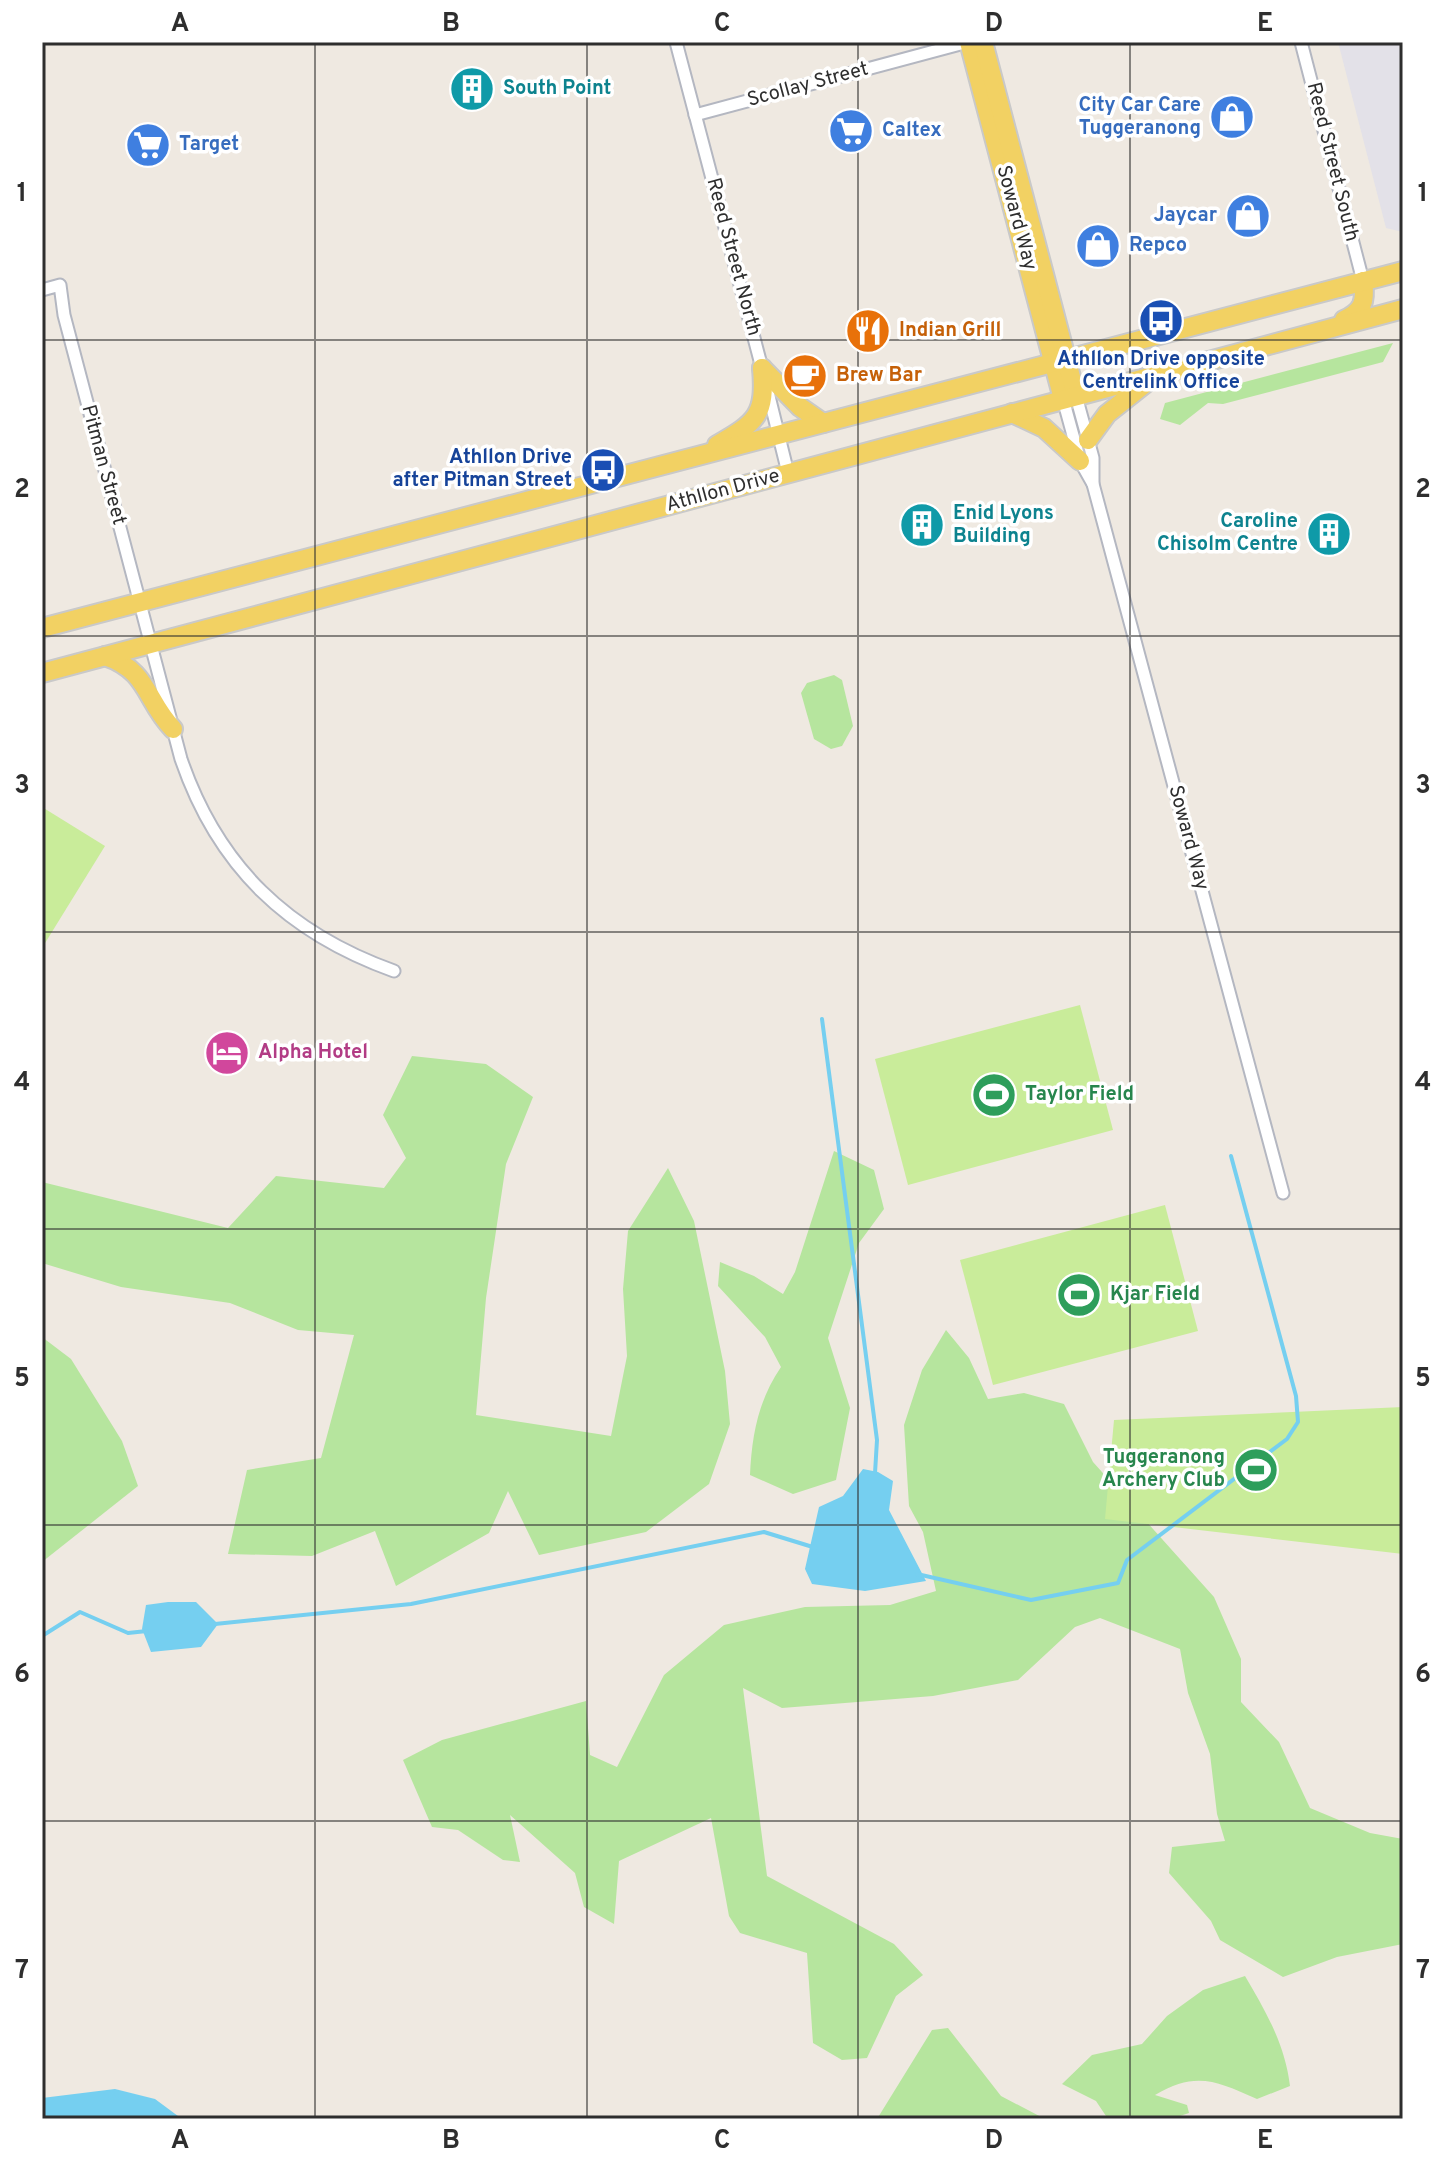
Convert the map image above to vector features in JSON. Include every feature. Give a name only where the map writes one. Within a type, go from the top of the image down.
[{"type":"main road","name":"Soward Way","points":[[969,42],[1070,398]]},
{"type":"main road","name":"Soward Way","points":[[983,42],[1060,361]]},
{"type":"main road","name":"Athllon Drive","points":[[42,628],[1403,271]]},
{"type":"main road","points":[[1363,281],[1381,300],[1403,299]]},
{"type":"main road","points":[[1318,331],[1356,314],[1366,299],[1363,281]]},
{"type":"main road","name":"Athllon Drive","points":[[42,673],[1403,309]]},
{"type":"main road","points":[[762,368],[806,413],[823,423]]},
{"type":"main road","points":[[697,456],[754,421],[763,407],[762,368]]},
{"type":"main road","points":[[1088,440],[1107,414],[1156,375]]},
{"type":"main road","points":[[1012,413],[1044,428],[1080,461]]},
{"type":"main road","points":[[105,656],[132,668],[146,686],[160,716],[173,729]]},
{"type":"street","name":"Reed Street North","points":[[676,42],[788,473]]},
{"type":"street","name":"Scollay Street","points":[[695,115],[969,42]]},
{"type":"street","name":"Reed Street South","points":[[1301,42],[1363,281]]},
{"type":"street","name":"Pitman Street","points":[[42,290],[60,285],[64,315],[191,788],[235,862],[264,895],[313,934],[346,952],[394,971]]},
{"type":"street","name":"Soward Way","points":[[1070,398],[1088,440],[1093,484],[1283,1193]]},
{"type":"street","name":"Soward Way","points":[[1070,398],[1080,461],[1093,484]]},
{"type":"shaded area","points":[[1338,42],[1403,42],[1403,232],[1386,228]]},
{"type":"green space","points":[[1393,343],[1383,362],[1223,404],[1208,403],[1180,425],[1160,419],[1165,403]]},
{"type":"green space","points":[[834,675],[842,680],[853,726],[842,746],[831,749],[814,739],[801,693],[807,683]]},
{"type":"green space","points":[[42,807],[105,846],[42,948]]},
{"type":"green space","name":"Taylor Field","points":[[1080,1005],[1113,1130],[908,1185],[875,1059]]},
{"type":"green space","points":[[412,1056],[486,1064],[533,1097],[506,1164],[486,1298],[476,1415],[611,1436],[627,1356],[623,1289],[628,1231],[668,1168],[694,1221],[725,1371],[730,1424],[709,1484],[646,1532],[539,1555],[508,1491],[489,1533],[396,1586],[375,1531],[312,1556],[228,1554],[247,1470],[321,1458],[354,1335],[298,1330],[230,1303],[121,1287],[42,1263],[42,1182],[228,1228],[276,1176],[384,1188],[406,1158],[383,1115]]},
{"type":"green space","points":[[834,1151],[874,1170],[884,1209],[859,1243],[828,1338],[850,1408],[836,1480],[793,1494],[750,1475],[758,1419],[781,1367],[765,1337],[718,1286],[720,1262],[754,1276],[783,1294],[795,1272]]},
{"type":"green space","name":"Kjar Field","points":[[1165,1205],[1198,1331],[993,1385],[960,1260]]},
{"type":"green space","points":[[946,1330],[969,1358],[988,1399],[1024,1393],[1064,1404],[1093,1462],[1214,1597],[1241,1659],[1241,1702],[1279,1742],[1310,1808],[1370,1833],[1403,1839],[1403,1944],[1337,1957],[1283,1977],[1220,1940],[1211,1921],[1169,1873],[1172,1847],[1225,1841],[1217,1814],[1210,1754],[1188,1693],[1180,1649],[1100,1618],[1075,1627],[1018,1680],[933,1696],[782,1708],[743,1688],[767,1876],[894,1944],[923,1975],[896,1996],[867,2058],[842,2060],[813,2043],[807,1953],[740,1933],[729,1916],[711,1818],[619,1861],[614,1924],[584,1907],[575,1873],[510,1815],[520,1862],[503,1860],[458,1830],[432,1827],[403,1760],[442,1740],[586,1701],[590,1755],[617,1767],[664,1675],[724,1625],[805,1607],[890,1605],[936,1591],[923,1532],[909,1506],[904,1425],[922,1370]]},
{"type":"green space","points":[[42,1337],[71,1359],[122,1441],[138,1486],[42,1562]]},
{"type":"green space","name":"Tuggeranong Archery Club","points":[[1403,1407],[1403,1554],[1105,1519],[1114,1420]]},
{"type":"green space","points":[[1245,1976],[1279,2042],[1290,2086],[1257,2099],[1218,2083],[1182,2083],[1155,2095],[1187,2105],[1189,2113],[1171,2119],[1108,2119],[1096,2101],[1062,2084],[1092,2055],[1142,2044],[1167,2016],[1203,1990]]},
{"type":"green space","points":[[948,2028],[1001,2096],[1045,2119],[877,2119],[932,2030]]},
{"type":"water","points":[[863,1469],[878,1472],[893,1481],[889,1510],[926,1581],[865,1591],[812,1584],[805,1569],[819,1507],[843,1496]]},
{"type":"water","points":[[196,1602],[218,1624],[201,1647],[151,1652],[142,1629],[146,1605]]},
{"type":"water","points":[[115,2089],[155,2099],[182,2119],[42,2119],[42,2098]]},
{"type":"waterway","points":[[822,1019],[877,1440],[875,1473]]},
{"type":"waterway","points":[[917,1574],[1031,1600],[1118,1583],[1127,1560],[1287,1439],[1298,1422],[1296,1396],[1231,1156]]},
{"type":"waterway","points":[[215,1624],[411,1604],[764,1532],[816,1548]]},
{"type":"waterway","points":[[42,1636],[80,1612],[128,1633],[147,1631]]},
{"type":"place","name":"South Point","points":[[472,89]]},
{"type":"place","name":"City Car Care Tuggeranong","points":[[1232,117]]},
{"type":"place","name":"Caltex","points":[[851,131]]},
{"type":"place","name":"Target","points":[[148,145]]},
{"type":"place","name":"Jaycar","points":[[1248,216]]},
{"type":"place","name":"Repco","points":[[1098,246]]},
{"type":"place","name":"Athllon Drive opposite Centrelink Office","points":[[1161,321]]},
{"type":"place","name":"Indian Grill","points":[[868,331]]},
{"type":"place","name":"Brew Bar","points":[[805,376]]},
{"type":"place","name":"Athllon Drive after Pitman Street","points":[[603,470]]},
{"type":"place","name":"Enid Lyons Building","points":[[922,525]]},
{"type":"place","name":"Caroline Chisolm Centre","points":[[1329,534]]},
{"type":"place","name":"Alpha Hotel","points":[[227,1053]]},
{"type":"place","name":"Taylor Field","points":[[994,1095]]},
{"type":"place","name":"Kjar Field","points":[[1079,1295]]},
{"type":"place","name":"Tuggeranong Archery Club","points":[[1256,1470]]}]
